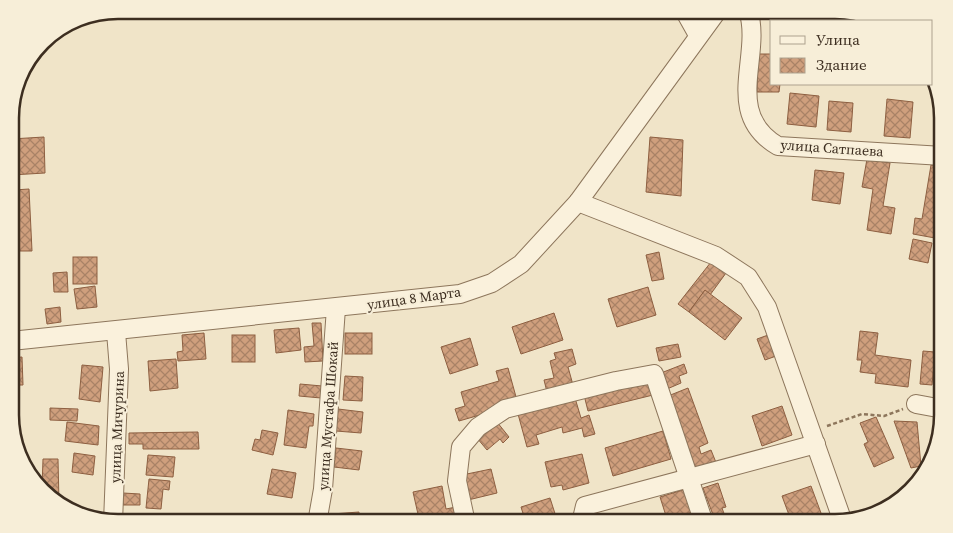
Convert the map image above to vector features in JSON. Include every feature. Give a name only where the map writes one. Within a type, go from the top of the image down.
[{"type":"street","points":[[689,19],[698,35]]},
{"type":"street","name":"улица 8 Марта","points":[[19,340],[116,332],[460,294],[492,283],[521,264],[578,202],[711,19]]},
{"type":"street","name":"улица Сатпаева","points":[[750,19],[753,31],[747,70],[749,110],[759,130],[767,139],[778,146],[934,155]]},
{"type":"street","points":[[578,202],[716,256],[748,277],[767,307],[840,514]]},
{"type":"street","name":"улица Мустафа Шокай","points":[[319,514],[323,489],[336,308]]},
{"type":"street","name":"улица Мичурина","points":[[114,514],[119,369],[116,332]]},
{"type":"street","points":[[464,514],[458,481],[460,447],[478,427],[505,409],[616,381],[654,374],[701,514]]},
{"type":"street","points":[[916,404],[934,407]]},
{"type":"street","points":[[583,514],[585,506],[690,478],[813,438]]},
{"type":"path","points":[[813,438],[862,414],[884,416],[916,404]]},
{"type":"building","points":[[758,54],[770,54],[770,85],[780,85],[779,92],[757,92]]},
{"type":"building","points":[[790,93],[819,96],[816,127],[787,124]]},
{"type":"building","points":[[887,99],[913,102],[910,138],[884,136]]},
{"type":"building","points":[[829,101],[853,103],[851,132],[827,130]]},
{"type":"building","points":[[44,137],[45,173],[19,175],[19,139]]},
{"type":"building","points":[[650,137],[683,140],[681,196],[646,192]]},
{"type":"building","points":[[867,159],[890,163],[883,206],[895,208],[891,234],[867,230],[873,189],[862,187]]},
{"type":"building","points":[[931,165],[934,166],[934,238],[913,234],[915,218],[922,219]]},
{"type":"building","points":[[815,170],[844,173],[840,204],[812,200]]},
{"type":"building","points":[[29,189],[32,251],[19,251],[19,190]]},
{"type":"building","points":[[913,239],[932,243],[928,263],[909,259]]},
{"type":"building","points":[[659,252],[664,279],[652,281],[646,255]]},
{"type":"building","points":[[73,257],[97,257],[97,284],[73,284]]},
{"type":"building","points":[[711,262],[726,273],[710,295],[705,290],[689,312],[678,304]]},
{"type":"building","points":[[67,272],[68,292],[54,292],[53,273]]},
{"type":"building","points":[[95,286],[97,307],[77,309],[74,289]]},
{"type":"building","points":[[648,287],[656,315],[617,327],[608,299]]},
{"type":"building","points":[[705,290],[742,318],[725,340],[689,312]]},
{"type":"building","points":[[60,307],[61,322],[47,324],[45,309]]},
{"type":"building","points":[[554,313],[563,340],[521,354],[512,327]]},
{"type":"building","points":[[312,323],[321,323],[323,361],[305,362],[304,347],[314,346]]},
{"type":"building","points":[[299,328],[301,350],[276,353],[274,330]]},
{"type":"building","points":[[860,331],[878,333],[875,355],[911,360],[908,387],[875,383],[876,374],[860,372],[862,360],[857,360]]},
{"type":"building","points":[[204,333],[206,359],[178,361],[177,352],[183,351],[182,335]]},
{"type":"building","points":[[345,333],[372,333],[372,354],[345,354]]},
{"type":"building","points":[[771,334],[779,355],[765,360],[757,339]]},
{"type":"building","points":[[232,335],[255,335],[255,362],[232,362]]},
{"type":"building","points":[[470,338],[478,365],[450,374],[441,347]]},
{"type":"building","points":[[678,344],[681,357],[659,361],[656,348]]},
{"type":"building","points":[[572,349],[576,364],[568,367],[573,385],[547,392],[544,380],[554,378],[550,361],[556,359],[554,353]]},
{"type":"building","points":[[923,351],[934,352],[932,385],[920,384]]},
{"type":"building","points":[[19,357],[22,357],[23,385],[19,385]]},
{"type":"building","points":[[176,359],[178,388],[150,391],[148,361]]},
{"type":"building","points":[[684,364],[687,373],[679,376],[681,383],[667,389],[661,373]]},
{"type":"building","points":[[82,365],[103,367],[100,402],[79,399]]},
{"type":"building","points":[[508,368],[518,404],[459,421],[455,409],[465,406],[461,392],[499,381],[496,371]]},
{"type":"building","points":[[345,376],[363,377],[362,401],[343,400]]},
{"type":"building","points":[[649,379],[653,395],[588,411],[584,395]]},
{"type":"building","points":[[300,384],[322,386],[321,398],[299,396]]},
{"type":"building","points":[[688,388],[708,443],[699,447],[701,454],[711,450],[717,465],[696,472],[668,396]]},
{"type":"building","points":[[575,398],[581,418],[589,415],[595,434],[584,437],[582,428],[563,433],[562,427],[536,435],[539,444],[527,447],[518,414]]},
{"type":"building","points":[[782,406],[792,435],[762,446],[752,416]]},
{"type":"building","points":[[50,408],[78,409],[77,421],[50,420]]},
{"type":"building","points":[[338,409],[363,412],[361,433],[336,431]]},
{"type":"building","points":[[288,410],[314,414],[313,426],[309,426],[306,448],[284,445]]},
{"type":"building","points":[[876,417],[894,458],[874,467],[864,444],[868,442],[860,423]]},
{"type":"building","points":[[894,421],[917,422],[921,465],[911,468]]},
{"type":"building","points":[[67,422],[99,426],[98,445],[65,441]]},
{"type":"building","points":[[497,422],[509,437],[503,443],[500,439],[487,450],[477,438]]},
{"type":"building","points":[[262,430],[278,433],[273,455],[252,450],[255,439],[260,440]]},
{"type":"building","points":[[663,431],[671,459],[613,476],[605,448]]},
{"type":"building","points":[[198,432],[199,449],[143,449],[143,444],[129,444],[129,433]]},
{"type":"building","points":[[336,448],[362,451],[359,470],[334,467]]},
{"type":"building","points":[[74,453],[95,456],[93,475],[72,472]]},
{"type":"building","points":[[582,454],[589,483],[563,490],[562,485],[551,487],[545,462]]},
{"type":"building","points":[[148,455],[175,457],[173,477],[146,475]]},
{"type":"building","points":[[43,459],[58,459],[59,495],[42,479]]},
{"type":"building","points":[[272,469],[296,473],[292,498],[267,494]]},
{"type":"building","points":[[491,469],[497,493],[468,500],[462,475]]},
{"type":"building","points":[[149,479],[170,481],[169,490],[163,489],[161,509],[146,508]]},
{"type":"building","points":[[718,483],[726,507],[722,508],[724,514],[713,514],[703,488]]},
{"type":"building","points":[[442,486],[446,509],[456,507],[457,514],[418,514],[413,492]]},
{"type":"building","points":[[811,486],[821,513],[789,514],[782,496]]},
{"type":"building","points":[[686,489],[693,512],[665,514],[660,497]]},
{"type":"building","points":[[123,493],[140,494],[140,505],[123,505]]},
{"type":"building","points":[[550,498],[555,514],[523,514],[521,507]]},
{"type":"building","points":[[359,512],[359,514],[332,514]]}]
